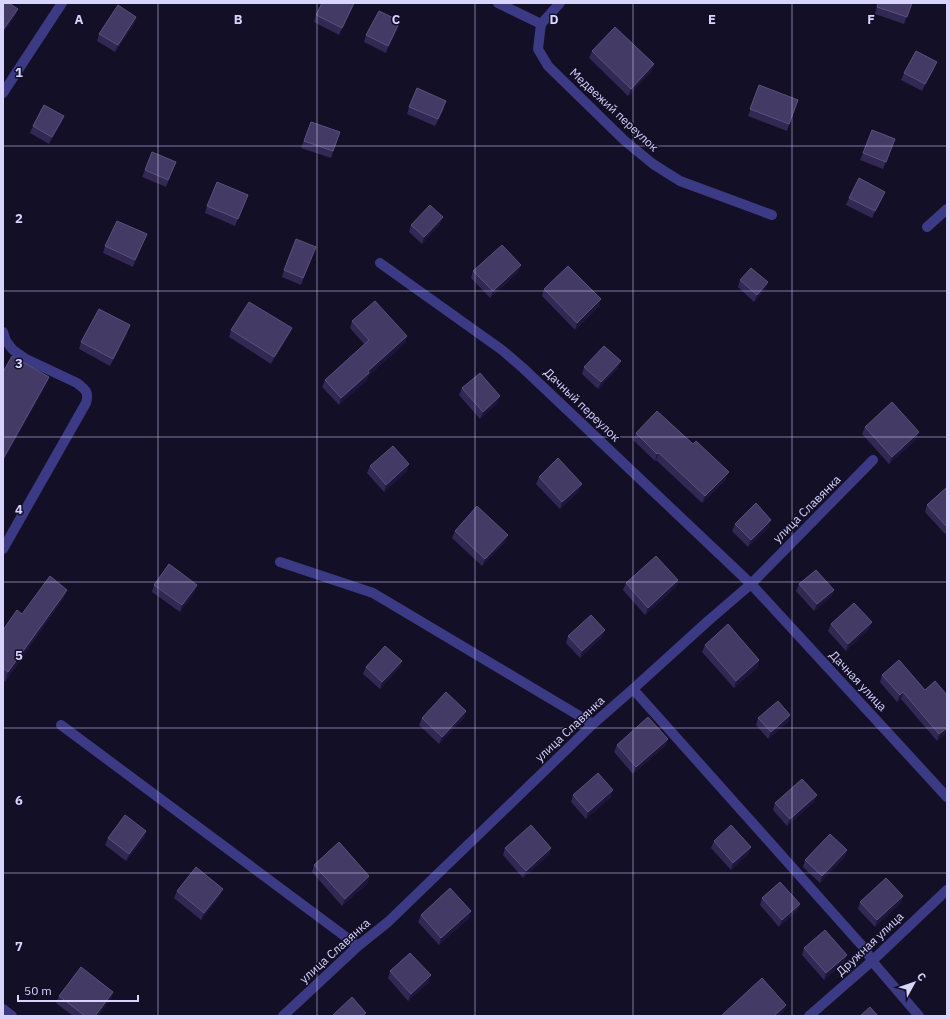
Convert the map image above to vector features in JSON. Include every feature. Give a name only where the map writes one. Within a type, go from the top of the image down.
[{"type":"street","points":[[3,93],[62,3]]},
{"type":"street","points":[[498,3],[542,24],[560,3]]},
{"type":"street","name":"Медвежий переулок","points":[[542,24],[538,49],[548,66],[626,141],[653,164],[680,181],[772,215]]},
{"type":"street","points":[[927,227],[947,208]]},
{"type":"street","name":"Дачный переулок","points":[[380,263],[502,350],[523,368],[751,584]]},
{"type":"street","points":[[3,549],[86,404],[88,395],[85,388],[78,382],[26,359],[13,350],[4,340]]},
{"type":"street","name":"улица Славянка","points":[[283,1016],[358,946],[388,922],[594,724],[751,584],[873,460]]},
{"type":"street","points":[[280,562],[373,593],[594,724]]},
{"type":"street","name":"Дачная улица","points":[[751,584],[947,797]]},
{"type":"street","points":[[633,689],[865,949],[872,961],[919,1016]]},
{"type":"street","points":[[61,725],[358,946]]},
{"type":"street","name":"Дружная улица","points":[[809,1016],[872,961],[947,890]]},
{"type":"street","points":[[3,1009],[12,1016]]},
{"type":"building","points":[[3,3],[9,3],[18,9],[3,30]]},
{"type":"building","points":[[322,3],[354,3],[342,28],[316,15]]},
{"type":"building","points":[[878,3],[912,3],[907,17],[877,7]]},
{"type":"building","points":[[118,5],[136,17],[118,45],[99,34]]},
{"type":"building","points":[[379,11],[400,21],[388,46],[366,35]]},
{"type":"building","points":[[615,27],[654,64],[631,89],[592,51]]},
{"type":"building","points":[[916,51],[937,62],[925,84],[904,73]]},
{"type":"building","points":[[759,85],[798,100],[789,124],[750,109]]},
{"type":"building","points":[[417,88],[446,101],[438,119],[409,107]]},
{"type":"building","points":[[44,105],[64,116],[52,137],[33,126]]},
{"type":"building","points":[[311,122],[340,132],[333,151],[304,141]]},
{"type":"building","points":[[872,130],[895,139],[886,162],[863,153]]},
{"type":"building","points":[[152,152],[176,162],[168,180],[145,170]]},
{"type":"building","points":[[859,178],[885,192],[875,211],[849,198]]},
{"type":"building","points":[[217,182],[248,195],[238,219],[207,206]]},
{"type":"building","points":[[430,205],[443,217],[424,237],[411,225]]},
{"type":"building","points":[[117,221],[147,234],[135,260],[105,246]]},
{"type":"building","points":[[296,239],[316,247],[303,278],[284,270]]},
{"type":"building","points":[[502,245],[521,265],[493,291],[473,271]]},
{"type":"building","points":[[568,266],[601,299],[577,323],[544,289]]},
{"type":"building","points":[[751,268],[768,282],[757,295],[740,280]]},
{"type":"building","points":[[375,301],[407,336],[341,398],[325,380],[369,340],[352,321]]},
{"type":"building","points":[[249,302],[292,328],[274,357],[231,330]]},
{"type":"building","points":[[99,309],[130,325],[113,359],[81,342]]},
{"type":"building","points":[[604,346],[621,361],[601,382],[584,367]]},
{"type":"building","points":[[12,356],[49,377],[3,459],[3,372]]},
{"type":"building","points":[[480,373],[500,396],[483,412],[462,388]]},
{"type":"building","points":[[892,402],[919,432],[892,457],[865,427]]},
{"type":"building","points":[[657,411],[693,444],[696,441],[729,472],[705,496],[659,453],[657,454],[636,433]]},
{"type":"building","points":[[393,446],[409,464],[386,485],[370,466]]},
{"type":"building","points":[[558,458],[582,484],[562,502],[539,477]]},
{"type":"building","points":[[947,487],[947,527],[927,505]]},
{"type":"building","points":[[756,503],[771,520],[751,540],[735,524]]},
{"type":"building","points":[[477,506],[508,535],[485,559],[455,531]]},
{"type":"building","points":[[656,556],[678,580],[648,608],[626,583]]},
{"type":"building","points":[[169,564],[197,585],[182,605],[154,585]]},
{"type":"building","points":[[816,570],[834,590],[817,604],[799,584]]},
{"type":"building","points":[[50,576],[67,590],[8,672],[3,668],[3,630],[17,610],[22,614]]},
{"type":"building","points":[[854,603],[872,622],[848,644],[831,624]]},
{"type":"building","points":[[591,615],[605,630],[582,651],[568,636]]},
{"type":"building","points":[[728,624],[759,660],[736,681],[705,645]]},
{"type":"building","points":[[385,646],[402,661],[382,682],[366,667]]},
{"type":"building","points":[[899,660],[925,690],[935,681],[947,695],[947,728],[939,734],[903,692],[900,695],[882,675]]},
{"type":"building","points":[[446,692],[466,711],[442,737],[422,718]]},
{"type":"building","points":[[778,701],[790,715],[771,732],[758,718]]},
{"type":"building","points":[[648,717],[668,739],[636,767],[617,745]]},
{"type":"building","points":[[598,773],[613,790],[588,812],[573,795]]},
{"type":"building","points":[[802,779],[817,795],[790,819],[775,803]]},
{"type":"building","points":[[125,815],[146,831],[129,854],[108,838]]},
{"type":"building","points":[[531,825],[551,848],[526,871],[505,848]]},
{"type":"building","points":[[731,825],[751,847],[733,863],[714,841]]},
{"type":"building","points":[[830,834],[847,850],[822,876],[805,860]]},
{"type":"building","points":[[339,842],[369,876],[345,899],[314,865]]},
{"type":"building","points":[[196,867],[223,889],[204,913],[177,891]]},
{"type":"building","points":[[886,878],[903,896],[877,920],[860,902]]},
{"type":"building","points":[[780,882],[800,904],[782,920],[762,898]]},
{"type":"building","points":[[450,888],[471,911],[441,938],[421,915]]},
{"type":"building","points":[[825,930],[847,955],[826,973],[804,948]]},
{"type":"building","points":[[410,953],[431,975],[411,994],[390,971]]},
{"type":"building","points":[[81,967],[113,992],[95,1016],[85,1016],[59,996]]},
{"type":"building","points":[[762,978],[786,1005],[774,1016],[721,1016]]},
{"type":"building","points":[[352,997],[366,1013],[362,1016],[333,1015]]},
{"type":"building","points":[[870,1007],[878,1016],[860,1016]]}]
